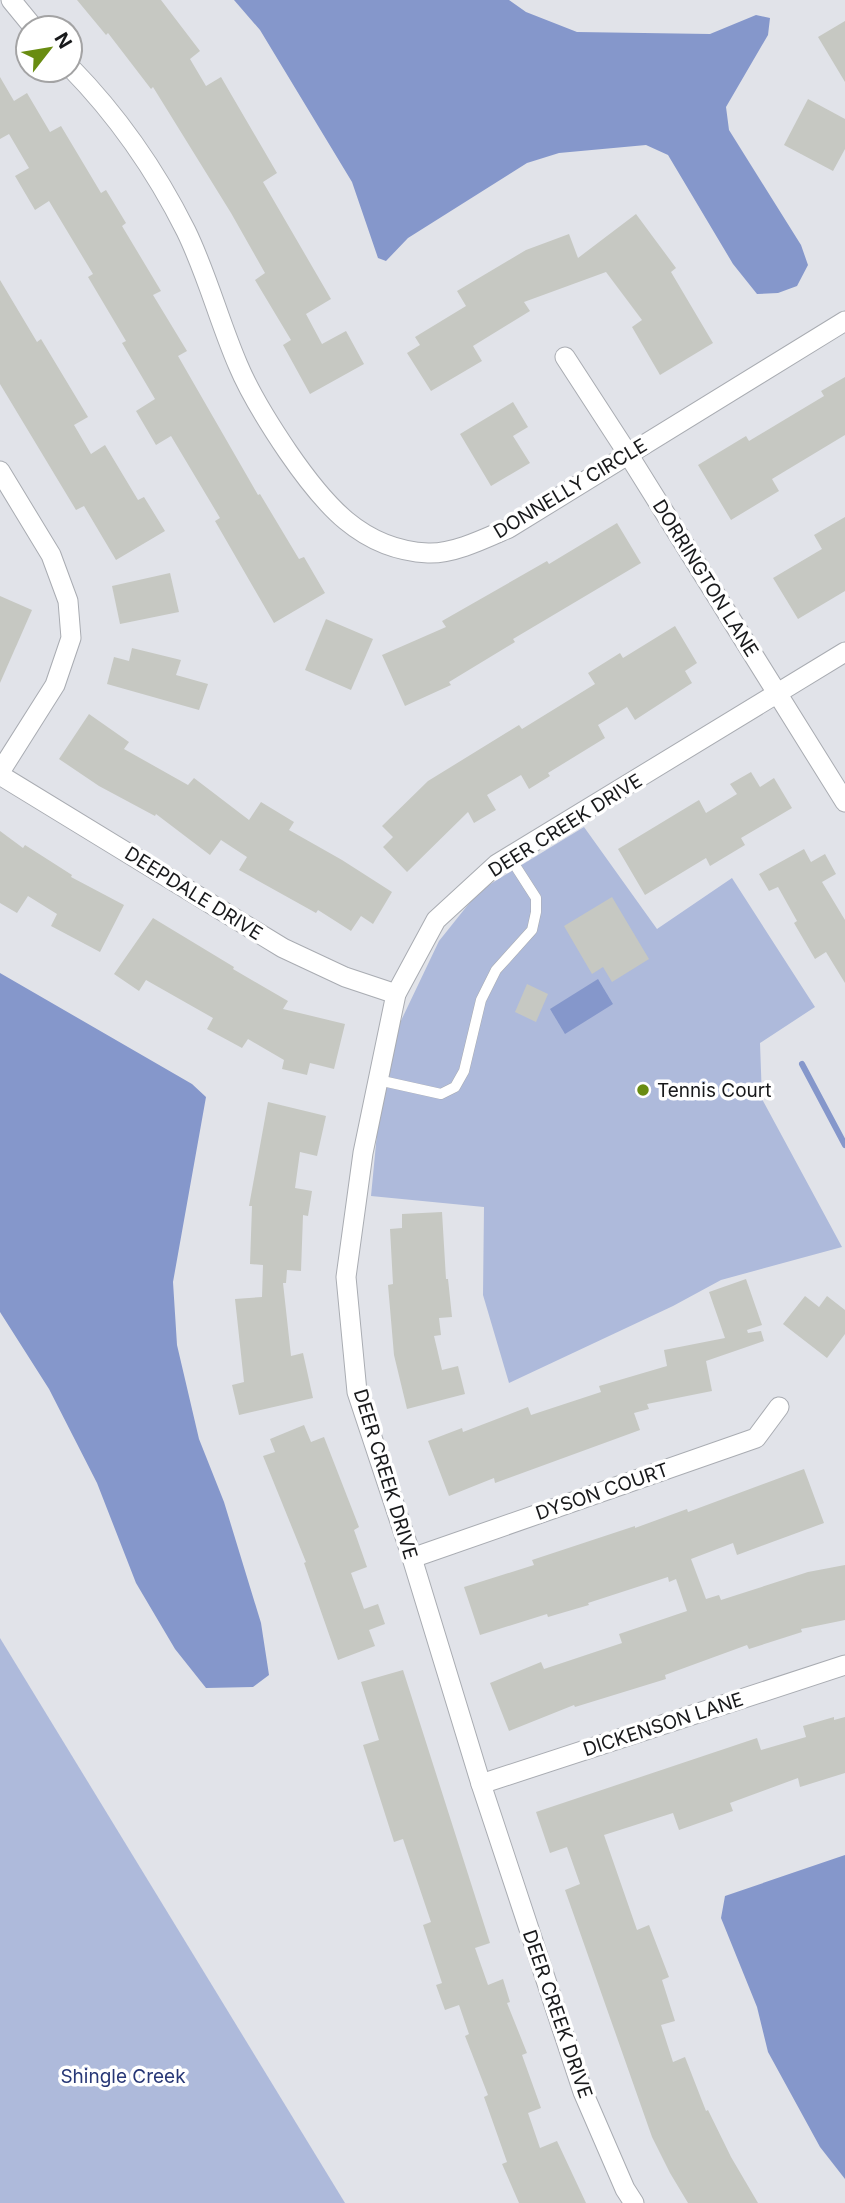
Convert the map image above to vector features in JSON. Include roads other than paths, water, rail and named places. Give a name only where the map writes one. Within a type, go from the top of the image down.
[{"type":"street","points":[[11,0],[22,14]]},
{"type":"street","name":"DONNELLY CIRCLE","points":[[84,82],[133,142],[185,231],[238,365],[263,416],[316,493],[351,526],[391,547],[431,553],[471,544],[509,528],[845,321]]},
{"type":"street","name":"DORRINGTON LANE","points":[[565,357],[845,802]]},
{"type":"street","points":[[0,471],[51,555],[68,601],[71,638],[55,685],[0,773]]},
{"type":"street","name":"DEER CREEK DRIVE","points":[[634,2203],[625,2189],[583,2092],[481,1784],[412,1558],[357,1392],[345,1276],[363,1153],[396,994],[436,920],[509,856],[845,652]]},
{"type":"street","name":"DEEPDALE DRIVE","points":[[0,773],[283,948],[345,977],[396,994]]},
{"type":"street","name":"DYSON COURT","points":[[412,1558],[756,1438],[779,1407]]},
{"type":"street","name":"DICKENSON LANE","points":[[481,1784],[845,1665]]},
{"type":"lane","points":[[378,1080],[441,1094],[455,1087],[464,1071],[481,1000],[496,971],[531,930],[536,912],[536,898],[509,856]]},
{"type":"waterway","points":[[802,1064],[845,1145]]},
{"type":"place","name":"Tennis Court","points":[[643,1090]]},
{"type":"park label","name":"Shingle Creek","points":[[123,2076]]}]
